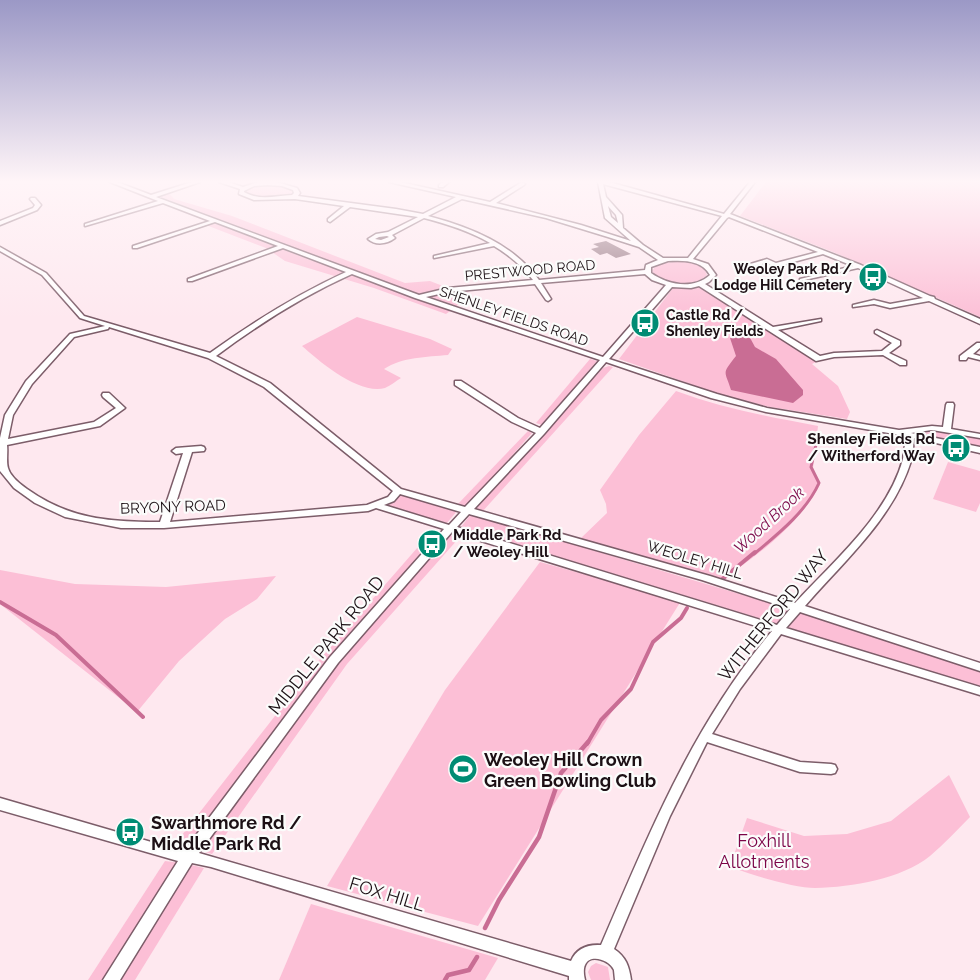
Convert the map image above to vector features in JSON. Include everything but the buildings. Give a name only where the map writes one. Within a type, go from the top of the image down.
[{"type":"street","points":[[135,246],[193,228]]},
{"type":"street","name":"SHENLEY FIELDS ROAD","points":[[231,228],[417,297],[603,360],[745,404],[980,450]]},
{"type":"street","points":[[389,234],[402,228]]},
{"type":"street","points":[[460,228],[494,244],[518,261],[549,299]]},
{"type":"street","points":[[592,228],[640,246],[662,260]]},
{"type":"street","points":[[622,228],[640,246]]},
{"type":"street","points":[[689,260],[717,228]]},
{"type":"street","points":[[764,228],[859,266],[980,322]]},
{"type":"street","points":[[436,257],[494,244]]},
{"type":"street","points":[[190,280],[281,247]]},
{"type":"street","points":[[0,249],[44,274],[82,317],[211,356],[283,397],[398,491]]},
{"type":"street","points":[[775,265],[825,252]]},
{"type":"street","points":[[662,260],[689,260],[705,265],[713,273],[712,278],[700,284],[671,284],[656,280],[647,272],[652,263],[662,260]]},
{"type":"street","points":[[796,260],[805,264]]},
{"type":"street","points":[[749,266],[766,261],[784,272]]},
{"type":"street","points":[[802,280],[859,266]]},
{"type":"street","points":[[211,356],[264,317],[300,296],[351,272]]},
{"type":"street","name":"PRESTWOOD ROAD","points":[[417,297],[448,290],[647,272]]},
{"type":"street","name":"MIDDLE PARK ROAD","points":[[111,980],[188,856],[334,660],[467,510],[542,432],[671,284]]},
{"type":"street","points":[[700,284],[775,329],[819,359],[834,355],[884,353],[903,363]]},
{"type":"street","points":[[867,297],[874,302],[890,306],[932,298]]},
{"type":"street","points":[[855,306],[874,302]]},
{"type":"street","name":"BRYONY ROAD","points":[[82,317],[72,335],[18,398],[9,415],[3,443],[4,470],[17,486],[38,501],[68,515],[92,521],[121,525],[164,525],[343,511],[378,506],[391,499],[398,491]]},
{"type":"street","points":[[775,329],[819,320]]},
{"type":"street","points":[[72,335],[112,327]]},
{"type":"street","points":[[877,332],[897,343],[884,353]]},
{"type":"street","points":[[980,345],[965,356],[980,358]]},
{"type":"street","points":[[458,383],[515,420],[542,432]]},
{"type":"street","points":[[106,395],[129,414]]},
{"type":"street","points":[[947,430],[950,405]]},
{"type":"street","points":[[3,443],[97,424],[121,408]]},
{"type":"street","name":"SHENLEY FIELDS ROAD","points":[[896,432],[932,428],[980,436]]},
{"type":"street","name":"WITHERFORD WAY","points":[[605,952],[663,819],[704,736],[742,676],[796,609],[878,518],[902,473],[910,435]]},
{"type":"street","points":[[176,451],[201,449]]},
{"type":"street","points":[[164,525],[188,450]]},
{"type":"street","name":"WEOLEY HILL","points":[[398,491],[706,578],[980,667]]},
{"type":"street","name":"BRYONY ROAD","points":[[378,506],[452,527]]},
{"type":"street","points":[[452,527],[980,691]]},
{"type":"street","points":[[704,736],[800,767],[831,769]]},
{"type":"street","name":"FOX HILL","points":[[0,804],[102,835],[188,856],[576,975]]},
{"type":"street","points":[[576,975],[578,960],[587,952],[605,952],[616,959],[624,972],[625,980]]},
{"type":"green space","points":[[213,228],[226,228],[313,261],[317,259],[238,228],[262,228],[405,283],[430,281],[448,288],[471,286],[461,302],[446,314],[374,288],[285,261],[266,248]]},
{"type":"green space","points":[[770,228],[980,228],[980,317],[833,252]]},
{"type":"green space","points":[[681,261],[700,266],[707,275],[695,282],[679,284],[663,280],[652,271],[657,264]]},
{"type":"green space","points":[[676,284],[701,286],[808,352],[816,362],[812,364],[838,386],[850,412],[847,419],[770,407],[719,394],[619,359]]},
{"type":"green space","points":[[357,317],[430,339],[452,349],[448,355],[423,357],[391,365],[384,369],[401,378],[385,388],[364,387],[340,376],[302,346]]},
{"type":"green space","points":[[590,359],[597,361],[542,425],[536,423]]},
{"type":"green space","points":[[613,367],[482,512],[473,511],[603,368]]},
{"type":"green space","points":[[676,391],[728,407],[818,426],[813,468],[820,485],[811,500],[777,538],[722,579],[580,539],[607,513],[600,490],[639,435]]},
{"type":"green space","points":[[528,431],[532,433],[465,509],[456,506]]},
{"type":"green space","points":[[934,431],[980,438],[980,448],[919,434]]},
{"type":"green space","points":[[948,462],[980,471],[980,503],[976,512],[933,499]]},
{"type":"green space","points":[[400,494],[457,511],[447,523],[387,506]]},
{"type":"green space","points":[[471,514],[793,610],[781,625],[461,527]]},
{"type":"green space","points":[[432,531],[441,534],[189,850],[175,844],[314,666]]},
{"type":"green space","points":[[449,535],[459,538],[347,664],[212,854],[202,851],[335,665]]},
{"type":"green space","points":[[540,562],[681,601],[478,926],[327,886],[445,690]]},
{"type":"green space","points":[[0,570],[75,584],[166,587],[276,576],[257,599],[225,619],[179,661],[137,712],[0,604]]},
{"type":"green space","points":[[799,611],[980,669],[980,688],[787,629]]},
{"type":"green space","name":"Foxhill Allotments","points":[[949,775],[970,817],[930,856],[905,871],[860,884],[815,888],[772,880],[730,866],[747,818],[804,836],[847,834],[891,821]]},
{"type":"green space","points":[[165,861],[181,863],[106,980],[88,980]]},
{"type":"green space","points":[[187,864],[204,868],[135,980],[118,980]]},
{"type":"green space","points":[[311,904],[498,958],[485,980],[279,980]]},
{"type":"green space","points":[[596,963],[608,967],[610,980],[591,980],[588,972]]},
{"type":"shaded area","points":[[738,331],[748,334],[755,347],[776,359],[803,390],[803,395],[793,403],[731,390],[726,370],[736,356],[730,338]]},
{"type":"waterway","name":"Wood Brook","points":[[754,554],[791,522],[807,504],[819,483],[811,467],[818,436]]},
{"type":"waterway","name":"Wood Brook","points":[[720,581],[755,552]]},
{"type":"waterway","points":[[0,602],[56,635],[143,717]]},
{"type":"waterway","name":"Wood Brook","points":[[587,744],[601,720],[631,689],[653,642],[681,618],[687,608]]},
{"type":"waterway","name":"Wood Brook","points":[[485,928],[499,900],[539,837],[561,773],[588,742]]},
{"type":"waterway","name":"Wood Brook","points":[[445,980],[448,975],[469,970],[477,957]]},
{"type":"place","name":"Weoley Park Rd / Lodge Hill Cemetery","points":[[873,277]]},
{"type":"place","name":"Castle Rd / Shenley Fields","points":[[645,323]]},
{"type":"place","name":"Shenley Fields Rd / Witherford Way","points":[[956,448]]},
{"type":"place","name":"Middle Park Rd / Weoley Hill","points":[[432,544]]},
{"type":"place","name":"Weoley Hill Crown Green Bowling Club","points":[[463,769]]},
{"type":"place","name":"Swarthmore Rd / Middle Park Rd","points":[[130,832]]}]
